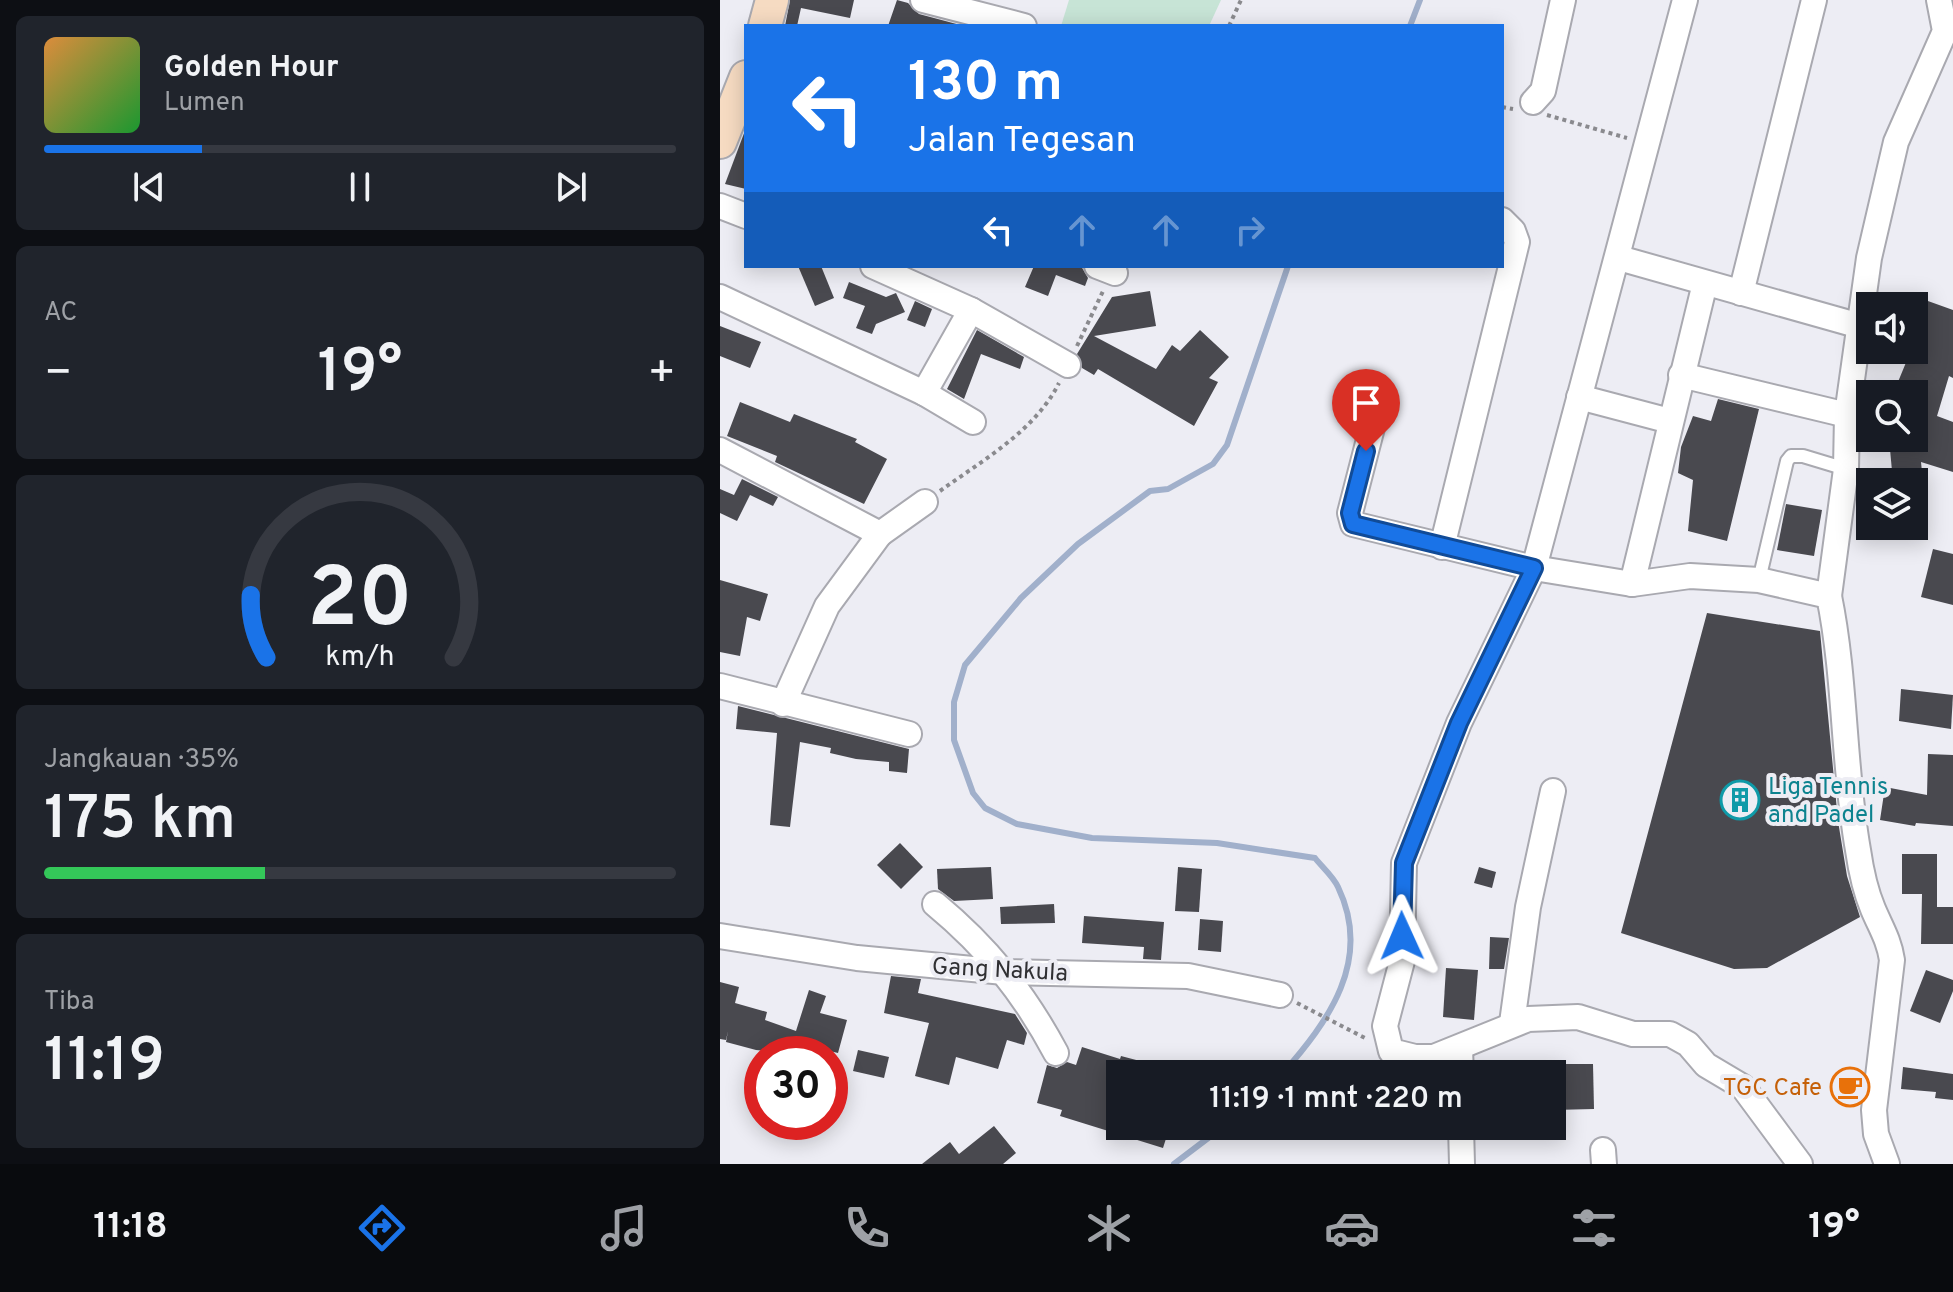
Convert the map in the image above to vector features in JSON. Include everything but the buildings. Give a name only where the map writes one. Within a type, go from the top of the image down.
[{"type":"street","points":[[766,24],[772,0]]},
{"type":"street","points":[[923,0],[1016,24]]},
{"type":"street","points":[[1533,102],[1543,91],[1563,0]]},
{"type":"street","points":[[1685,0],[1619,258],[1534,568],[1459,723],[1404,863],[1402,961],[1385,1026],[1391,1051],[1434,1057],[1460,1049],[1520,1021],[1578,1017],[1633,1034],[1655,1032],[1681,1038],[1706,1065],[1743,1087],[1800,1164]]},
{"type":"street","points":[[1741,293],[1814,0]]},
{"type":"street","points":[[1864,292],[1869,258],[1896,142],[1945,31],[1939,0]]},
{"type":"street","points":[[731,134],[744,85]]},
{"type":"street","points":[[720,206],[744,215]]},
{"type":"street","points":[[1442,547],[1517,242],[1513,231],[1504,222]]},
{"type":"street","points":[[1619,258],[1856,325]]},
{"type":"street","points":[[877,268],[971,310],[1068,365]]},
{"type":"street","points":[[1632,584],[1705,283]]},
{"type":"street","points":[[720,297],[924,393],[973,422]]},
{"type":"street","points":[[924,393],[971,310]]},
{"type":"street","points":[[1856,353],[1847,415],[1846,469],[1829,596],[1840,649],[1842,707],[1857,847],[1864,882],[1889,938],[1892,960],[1874,1110],[1876,1134],[1887,1164]]},
{"type":"street","points":[[1681,375],[1847,415]]},
{"type":"street","points":[[1579,397],[1670,421]]},
{"type":"street","points":[[1374,420],[1350,513],[1353,524],[1534,568],[1632,584],[1690,576],[1759,580],[1829,596]]},
{"type":"street","points":[[720,450],[880,534]]},
{"type":"street","points":[[783,704],[827,606],[880,534],[925,502]]},
{"type":"street","points":[[720,686],[909,734]]},
{"type":"street","points":[[1520,1021],[1528,907],[1553,791]]},
{"type":"street","points":[[1520,1021],[1551,859]]},
{"type":"street","points":[[935,904],[973,935],[1004,972],[1036,1016],[1056,1053]]},
{"type":"street","name":"Gang Nakula","points":[[720,936],[857,958],[1004,972],[1188,976],[1280,995]]},
{"type":"street","points":[[1460,1049],[1460,1060]]},
{"type":"street","points":[[1461,1140],[1462,1164]]},
{"type":"lane","points":[[1759,580],[1787,461],[1791,456],[1803,456],[1846,469]]},
{"type":"path","points":[[1230,24],[1241,0]]},
{"type":"path","points":[[1533,102],[1543,114],[1648,145]]},
{"type":"path","points":[[925,502],[1002,446],[1047,406],[1097,300],[1106,270]]},
{"type":"path","points":[[1317,1013],[1343,1027]]},
{"type":"green space","points":[[1069,0],[1221,0],[1210,24],[1062,24]]},
{"type":"waterway","points":[[1411,24],[1420,0]]},
{"type":"waterway","points":[[1287,268],[1227,445],[1213,464],[1168,489],[1150,491],[1078,544],[1021,598],[965,665],[954,702],[954,740],[973,793],[985,808],[1017,824],[1092,838],[1217,843],[1315,858],[1338,887],[1348,914],[1351,940],[1341,988],[1316,1033],[1294,1060]]},
{"type":"waterway","points":[[1174,1164],[1206,1140]]},
{"type":"place","name":"Liga Tennis and Padel","points":[[1740,800]]},
{"type":"place","name":"TGC Cafe","points":[[1850,1087]]},
{"type":"route","points":[[1366,451],[1350,513],[1353,524],[1534,568],[1459,723],[1404,863],[1402,936]]}]
